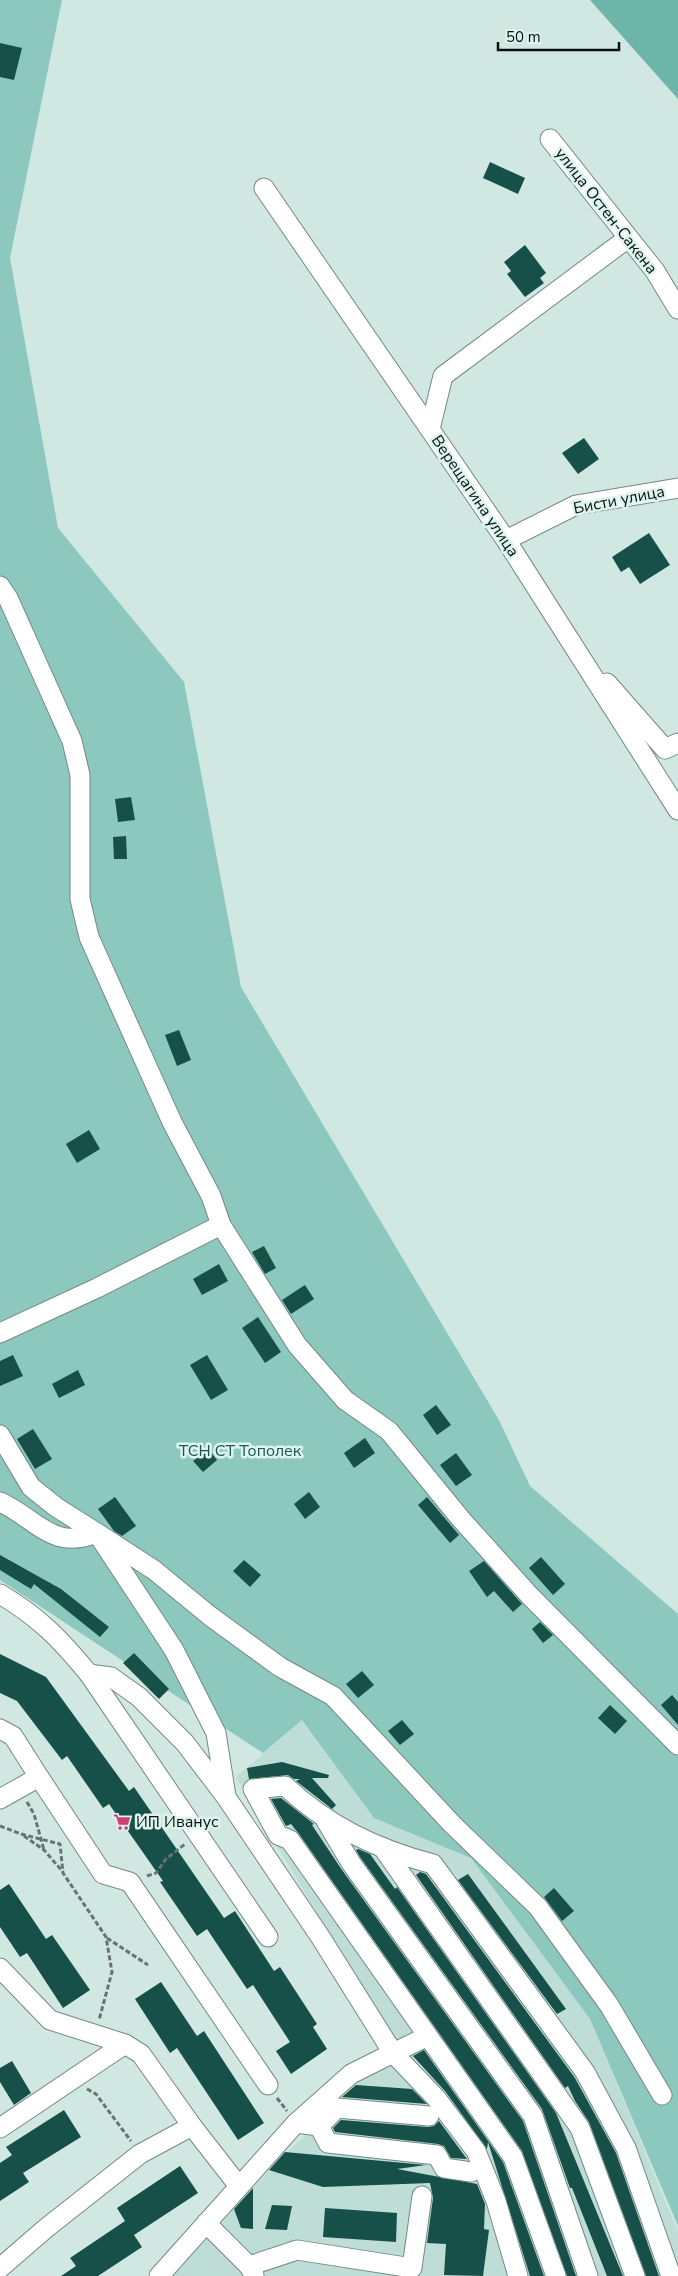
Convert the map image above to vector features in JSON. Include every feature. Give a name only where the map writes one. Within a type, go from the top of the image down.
[{"type":"street","name":"улица Остен-Сакена","points":[[550,139],[654,270],[678,309]]},
{"type":"street","name":"Верещагина улица","points":[[264,188],[506,540],[678,810]]},
{"type":"street","points":[[430,429],[443,376],[628,238]]},
{"type":"street","name":"Бисти улица","points":[[506,540],[576,505],[678,488]]},
{"type":"street","points":[[0,586],[8,598],[72,741],[80,775],[80,899],[89,937],[172,1122],[211,1196],[221,1225],[297,1345],[345,1400],[389,1432],[460,1518],[530,1596],[678,1745]]},
{"type":"street","points":[[569,640],[665,749],[678,743]]},
{"type":"street","points":[[0,1332],[97,1288],[221,1225]]},
{"type":"street","points":[[0,1435],[32,1487],[56,1508],[154,1570],[210,1616],[280,1667],[334,1696],[452,1824],[538,1907],[609,2005],[662,2095]]},
{"type":"street","points":[[0,1502],[59,1538],[72,1540],[97,1533]]},
{"type":"street","points":[[97,1533],[174,1650],[216,1733],[226,1797]]},
{"type":"street","points":[[0,1594],[39,1620],[59,1637],[89,1674],[268,1937]]},
{"type":"street","points":[[89,1674],[111,1677],[139,1697],[185,1743],[226,1797],[321,1938],[393,2053],[436,2098],[476,2151],[496,2201],[518,2276]]},
{"type":"street","points":[[0,1729],[13,1736],[32,1781],[103,1874],[130,1882],[268,2085]]},
{"type":"street","points":[[0,1799],[32,1781]]},
{"type":"street","points":[[556,2276],[513,2157],[426,2037],[290,1840],[278,1835],[253,1789],[285,1786],[326,1820],[397,1855],[433,1864],[585,2072],[626,2148],[671,2276]]},
{"type":"street","points":[[326,1820],[352,1863],[533,2116],[588,2276]]},
{"type":"street","points":[[383,1848],[580,2128],[635,2276]]},
{"type":"street","points":[[0,1968],[50,2020],[125,2044],[142,2054],[192,2126],[238,2186]]},
{"type":"street","points":[[159,2276],[238,2186],[296,2124],[351,2074],[426,2037]]},
{"type":"street","points":[[0,2128],[125,2044]]},
{"type":"street","points":[[296,2124],[319,2126],[337,2108],[429,2116]]},
{"type":"street","points":[[0,2268],[45,2229],[140,2154],[192,2126]]},
{"type":"street","points":[[319,2126],[328,2143],[437,2155],[444,2168],[471,2172]]},
{"type":"street","points":[[206,2223],[252,2271],[297,2250],[412,2268],[422,2196]]},
{"type":"path","points":[[32,1781],[26,1802],[34,1814],[44,1850]]},
{"type":"path","points":[[0,1826],[21,1834],[60,1844],[64,1873]]},
{"type":"path","points":[[21,1834],[44,1850],[64,1873],[106,1938],[112,1972],[95,2035]]},
{"type":"path","points":[[130,1882],[156,1873],[166,1859],[198,1834]]},
{"type":"path","points":[[106,1938],[148,1965]]},
{"type":"path","points":[[71,2081],[96,2094],[140,2154]]},
{"type":"path","points":[[268,2085],[296,2124]]},
{"type":"shaded area","points":[[302,1720],[374,1818],[471,1858],[590,2019],[678,2232],[678,2276],[173,2276],[257,2183],[395,2044],[236,1777]]},
{"type":"green space","name":"ТСН СТ Тополек","points":[[0,0],[62,0],[10,258],[58,528],[184,682],[241,987],[499,1420],[530,1486],[678,1614],[678,2226],[590,2019],[471,1858],[374,1818],[302,1720],[263,1753],[0,1580]]},
{"type":"green space","points":[[590,0],[678,0],[678,99]]},
{"type":"building","points":[[0,43],[22,48],[14,80],[0,77]]},
{"type":"building","points":[[490,162],[525,178],[518,194],[483,178]]},
{"type":"building","points":[[525,245],[546,273],[540,278],[544,283],[525,297],[507,274],[511,271],[504,262]]},
{"type":"building","points":[[584,438],[599,459],[578,474],[562,453]]},
{"type":"building","points":[[649,533],[670,565],[640,584],[629,567],[621,572],[612,557]]},
{"type":"building","points":[[131,797],[135,820],[118,822],[115,799]]},
{"type":"building","points":[[126,836],[127,859],[114,859],[113,837]]},
{"type":"building","points":[[179,1030],[191,1060],[177,1066],[165,1035]]},
{"type":"building","points":[[89,1130],[100,1149],[77,1163],[66,1144]]},
{"type":"building","points":[[264,1246],[276,1268],[265,1274],[252,1252]]},
{"type":"building","points":[[219,1264],[228,1281],[202,1295],[193,1279]]},
{"type":"building","points":[[305,1285],[314,1299],[291,1314],[282,1300]]},
{"type":"building","points":[[258,1317],[281,1352],[265,1363],[242,1328]]},
{"type":"building","points":[[13,1355],[23,1376],[0,1386],[0,1361]]},
{"type":"building","points":[[207,1355],[228,1390],[211,1400],[190,1365]]},
{"type":"building","points":[[78,1370],[85,1385],[59,1398],[52,1384]]},
{"type":"building","points":[[436,1405],[451,1425],[437,1435],[423,1415]]},
{"type":"building","points":[[33,1429],[52,1459],[35,1469],[17,1439]]},
{"type":"building","points":[[365,1438],[375,1453],[354,1468],[344,1453]]},
{"type":"building","points":[[208,1449],[217,1460],[203,1472],[193,1461]]},
{"type":"building","points":[[456,1453],[472,1475],[456,1486],[440,1465]]},
{"type":"building","points":[[309,1492],[320,1507],[305,1519],[294,1504]]},
{"type":"building","points":[[115,1497],[136,1526],[122,1536],[114,1531],[98,1509]]},
{"type":"building","points":[[427,1497],[459,1535],[450,1543],[418,1505]]},
{"type":"building","points":[[0,1555],[61,1589],[109,1627],[100,1637],[34,1584],[31,1589],[0,1570]]},
{"type":"building","points":[[541,1557],[565,1584],[553,1595],[529,1568]]},
{"type":"building","points":[[244,1560],[261,1575],[250,1587],[233,1571]]},
{"type":"building","points":[[484,1561],[522,1604],[513,1612],[494,1591],[487,1597],[469,1571]]},
{"type":"building","points":[[540,1622],[553,1635],[543,1643],[532,1629]]},
{"type":"building","points":[[134,1653],[169,1689],[159,1699],[123,1663]]},
{"type":"building","points":[[0,1654],[46,1677],[129,1791],[134,1787],[224,1918],[235,1911],[274,1971],[280,1967],[317,2024],[313,2027],[327,2049],[291,2074],[276,2051],[290,2042],[253,1985],[247,1989],[207,1929],[197,1936],[160,1882],[163,1881],[109,1804],[103,1808],[67,1756],[62,1760],[17,1701],[0,1693]]},
{"type":"building","points":[[362,1671],[374,1685],[358,1698],[346,1684]]},
{"type":"building","points":[[672,1695],[678,1702],[678,1725],[661,1705]]},
{"type":"building","points":[[610,1705],[627,1721],[615,1734],[598,1718]]},
{"type":"building","points":[[402,1720],[414,1734],[400,1745],[388,1731]]},
{"type":"building","points":[[282,1762],[329,1775],[328,1778],[312,1778],[336,1805],[332,1809],[296,1781],[300,1779],[294,1779],[288,1775],[249,1779],[247,1768]]},
{"type":"building","points":[[281,1798],[314,1824],[312,1825],[342,1870],[523,2121],[576,2276],[567,2276],[522,2151],[299,1834],[291,1824],[286,1826],[271,1799]]},
{"type":"building","points":[[358,1849],[370,1854],[395,1889],[397,1887],[556,2113],[623,2276],[607,2276],[572,2188],[570,2188],[542,2109],[360,1857],[356,1850]]},
{"type":"building","points":[[420,1872],[426,1874],[575,2078],[616,2153],[659,2276],[646,2276],[589,2122],[575,2101],[568,2086],[565,2088],[416,1875]]},
{"type":"building","points":[[468,1874],[566,2009],[557,2014],[458,1880]]},
{"type":"building","points":[[9,1884],[46,1939],[52,1935],[90,1990],[63,2008],[27,1953],[20,1957],[0,1927],[0,1890]]},
{"type":"building","points":[[554,1888],[574,1911],[562,1921],[544,1897]]},
{"type":"building","points":[[161,1982],[197,2036],[204,2031],[264,2123],[238,2140],[177,2048],[170,2053],[135,1999]]},
{"type":"building","points":[[424,2050],[503,2162],[544,2276],[530,2276],[488,2142],[487,2149],[445,2091],[413,2056]]},
{"type":"building","points":[[12,2061],[31,2093],[14,2105],[0,2082],[0,2068]]},
{"type":"building","points":[[356,2085],[412,2089],[427,2104],[342,2097]]},
{"type":"building","points":[[64,2110],[81,2137],[23,2173],[29,2182],[0,2201],[0,2163],[12,2155],[6,2147]]},
{"type":"building","points":[[341,2120],[428,2127],[434,2126],[439,2121],[467,2159],[451,2158],[444,2146],[438,2144],[335,2132],[333,2128]]},
{"type":"building","points":[[285,2152],[426,2165],[397,2169],[477,2184],[485,2204],[484,2229],[489,2230],[483,2276],[444,2275],[446,2244],[427,2243],[433,2198],[430,2183],[323,2187],[269,2170]]},
{"type":"building","points":[[180,2166],[198,2193],[134,2235],[142,2247],[98,2276],[61,2276],[76,2266],[70,2258],[125,2221],[117,2208]]},
{"type":"building","points":[[253,2188],[253,2229],[241,2228],[234,2209]]},
{"type":"building","points":[[272,2205],[292,2206],[287,2230],[265,2229]]},
{"type":"building","points":[[325,2208],[397,2213],[396,2242],[323,2237]]},
{"type":"place","name":"ИП Иванус","points":[[122,1822]]}]
